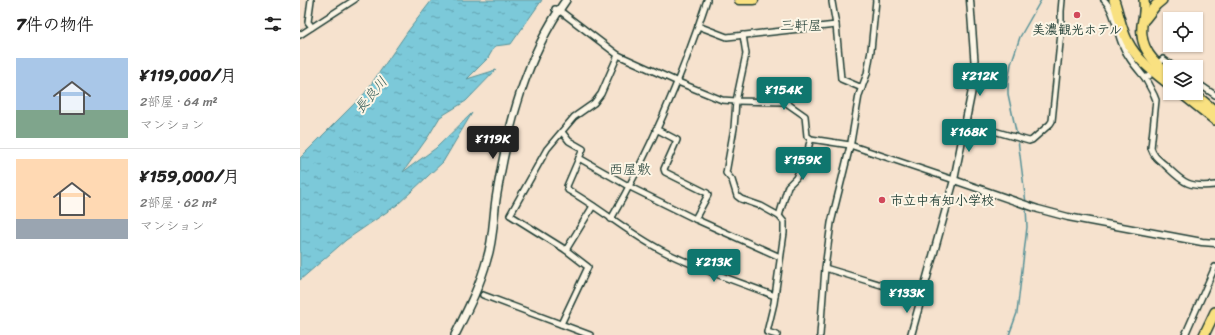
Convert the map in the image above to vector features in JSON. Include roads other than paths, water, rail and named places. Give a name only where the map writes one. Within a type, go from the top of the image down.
[{"type":"highway","points":[[1114,0],[1124,32],[1134,51],[1148,67],[1163,79]]},
{"type":"highway","points":[[1120,18],[1121,0]]},
{"type":"highway","points":[[1144,0],[1145,8],[1142,25],[1143,38],[1148,54],[1163,70]]},
{"type":"highway","points":[[1142,25],[1150,11],[1162,0]]},
{"type":"highway","points":[[1190,100],[1215,120]]},
{"type":"highway","points":[[1202,100],[1215,110]]},
{"type":"highway","points":[[1204,335],[1215,312]]},
{"type":"highway","points":[[1209,335],[1215,325]]},
{"type":"main road","points":[[455,335],[468,308],[487,260],[491,244],[496,197],[504,152],[523,86],[534,57],[557,9],[566,0]]},
{"type":"main road","points":[[739,0],[754,0]]},
{"type":"street","points":[[311,0],[308,22],[312,27]]},
{"type":"street","points":[[300,35],[354,0]]},
{"type":"street","points":[[611,219],[630,187],[678,82],[707,0]]},
{"type":"street","points":[[820,335],[825,268],[831,224],[850,145],[859,95],[867,74],[876,0]]},
{"type":"street","points":[[911,335],[954,180],[966,123],[975,68],[970,0]]},
{"type":"street","points":[[966,123],[1029,141],[1050,124],[1052,120],[1061,33],[1062,0]]},
{"type":"street","points":[[1104,0],[1112,11],[1116,29],[1130,60],[1147,77],[1156,100],[1151,148],[1153,154],[1183,182],[1193,185],[1215,185]]},
{"type":"street","points":[[832,2],[836,25],[841,79],[862,88]]},
{"type":"street","points":[[557,9],[618,55],[717,98],[736,101],[785,102],[805,116],[807,136],[811,139],[850,145],[1030,206],[1068,217],[1215,244]]},
{"type":"street","points":[[698,26],[727,37],[836,25]]},
{"type":"street","points":[[743,35],[746,54],[736,101],[733,134],[726,174],[732,180],[737,196],[761,206],[779,216],[784,222],[775,296],[767,332],[777,335]]},
{"type":"street","points":[[561,324],[588,267],[566,250],[510,215],[547,149],[574,117],[598,99],[618,55]]},
{"type":"street","points":[[1161,61],[1163,59],[1164,60]]},
{"type":"street","points":[[1203,87],[1215,95]]},
{"type":"street","points":[[656,129],[677,140],[664,172],[707,193],[708,195],[695,219]]},
{"type":"street","points":[[562,132],[570,141],[583,149],[567,186],[568,190],[630,233],[662,251],[714,274],[775,296]]},
{"type":"street","points":[[779,216],[788,186],[796,178],[807,159],[811,139]]},
{"type":"street","points":[[579,158],[630,187],[695,219],[780,257]]},
{"type":"street","points":[[566,250],[593,206]]},
{"type":"street","points":[[825,268],[921,297]]},
{"type":"street","points":[[1185,335],[1215,268]]},
{"type":"street","points":[[483,295],[590,335]]},
{"type":"water","name":"長良川","points":[[432,0],[542,0],[511,44],[495,46],[488,58],[467,79],[496,70],[466,101],[440,117],[428,137],[403,172],[436,148],[472,113],[443,162],[397,205],[346,240],[300,280],[300,158],[365,93],[408,31]]},
{"type":"waterway","points":[[1017,136],[1008,94],[1011,64],[1020,37],[1041,0]]},
{"type":"waterway","points":[[1018,140],[1026,203]]},
{"type":"waterway","points":[[1009,335],[1017,313],[1027,227],[1026,207]]},
{"type":"place","name":"美濃観光ホテル","points":[[1077,15]]},
{"type":"place","name":"市立中有知小学校","points":[[882,200]]},
{"type":"district","name":"三軒屋","points":[[801,25]]},
{"type":"district","name":"西屋敷","points":[[630,169]]}]
